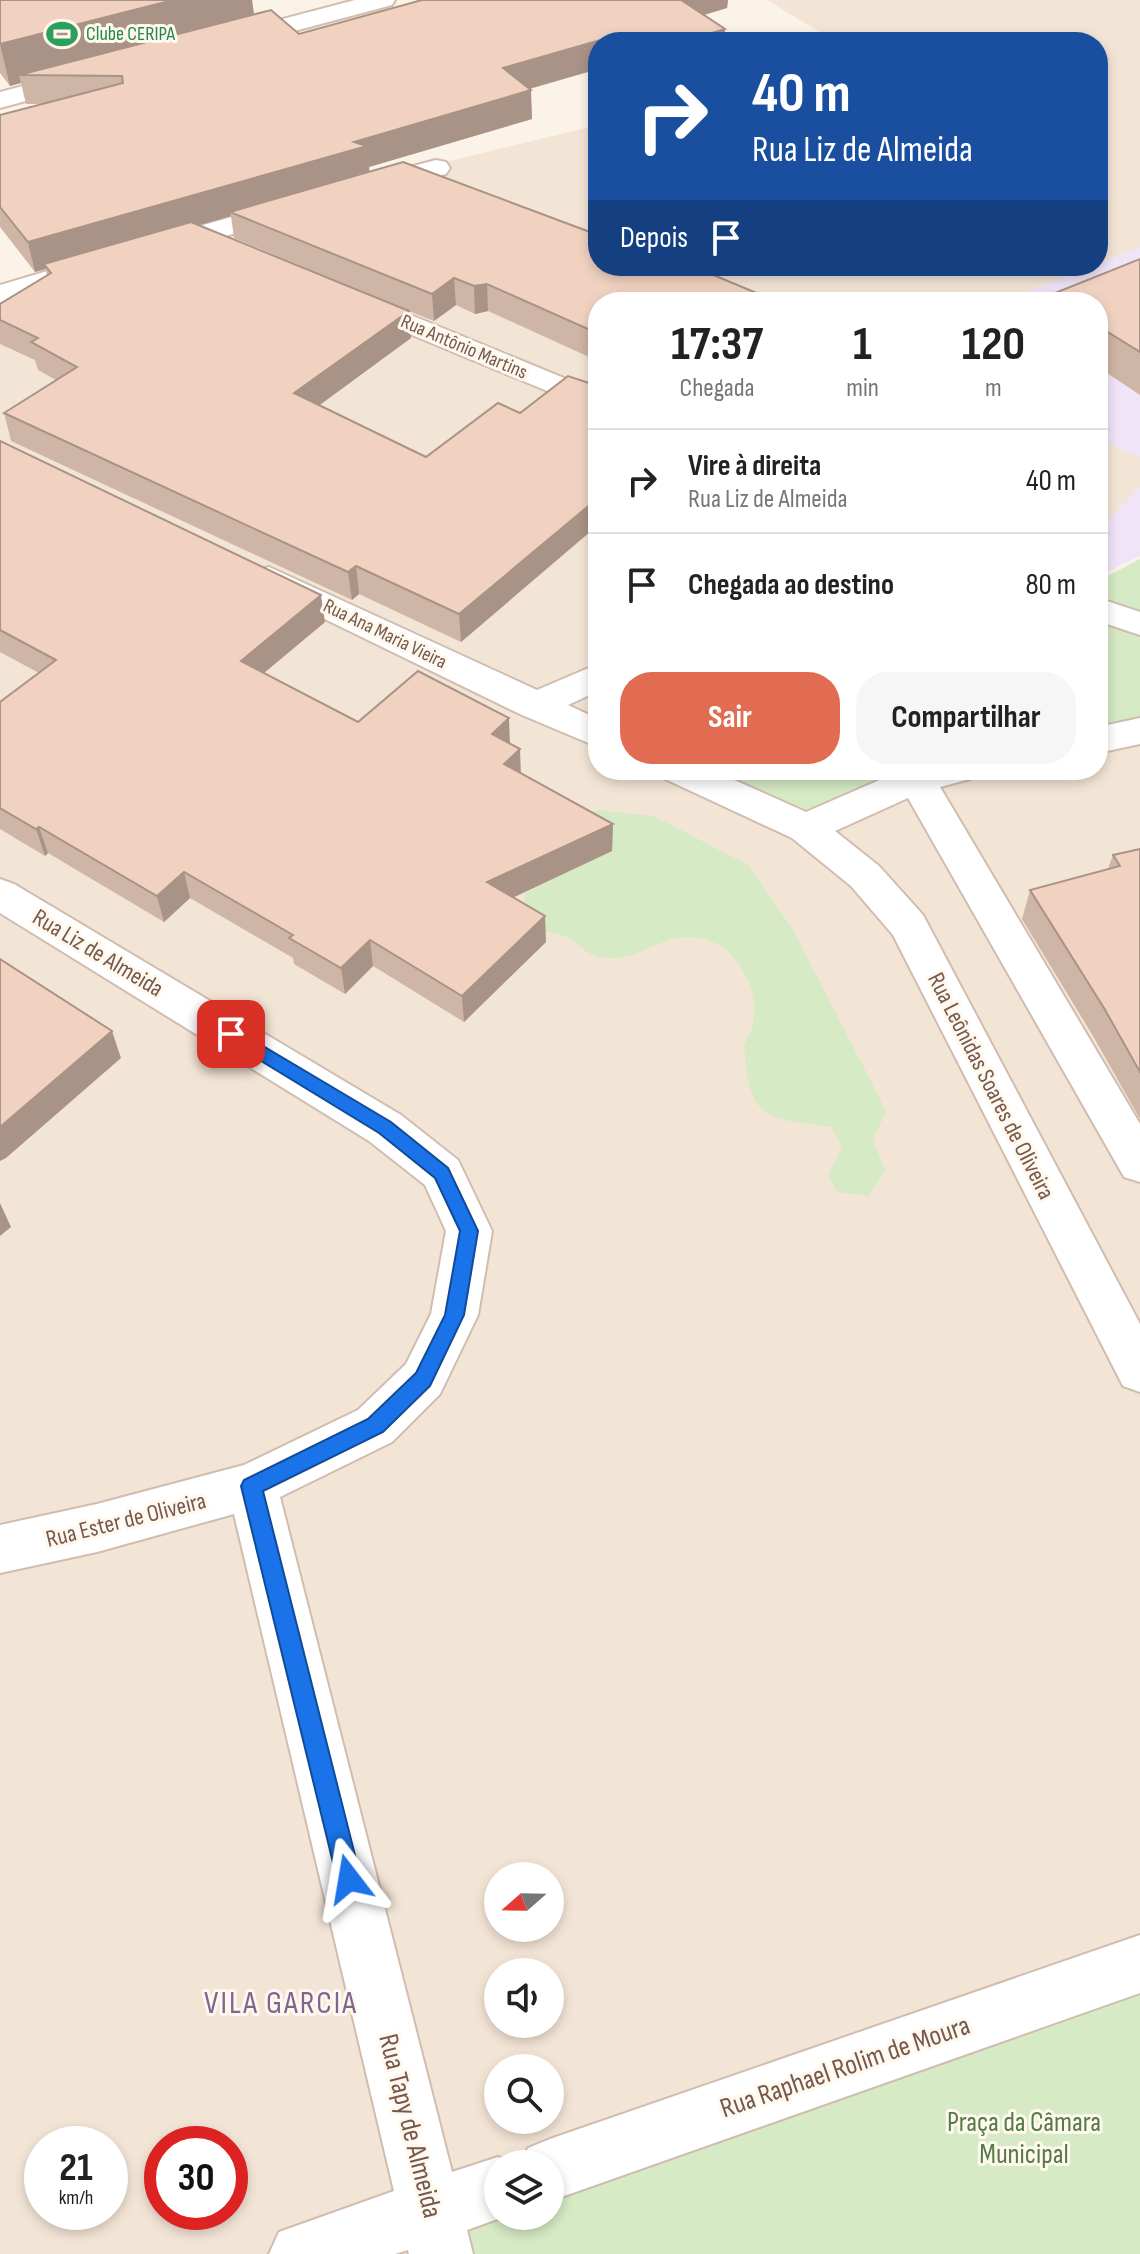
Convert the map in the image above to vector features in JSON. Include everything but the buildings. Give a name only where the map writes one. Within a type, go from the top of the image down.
[{"type":"street","points":[[204,47],[383,0]]},
{"type":"street","points":[[0,100],[114,70]]},
{"type":"street","points":[[343,194],[436,168]]},
{"type":"street","points":[[0,294],[314,202]]},
{"type":"street","points":[[196,236],[239,254]]},
{"type":"street","name":"Rua Antônio Martins","points":[[325,289],[588,399]]},
{"type":"street","name":"Rua Ana Maria Vieira","points":[[239,564],[588,730]]},
{"type":"street","points":[[1108,613],[1140,624]]},
{"type":"street","points":[[535,706],[588,681]]},
{"type":"street","points":[[1108,738],[1140,731]]},
{"type":"street","points":[[700,780],[806,828],[900,780]]},
{"type":"street","points":[[916,780],[1140,1164]]},
{"type":"street","name":"Rua Leônidas Soares de Oliveira","points":[[806,828],[865,876],[909,926],[1140,1371]]},
{"type":"street","name":"Rua Liz de Almeida","points":[[0,894],[385,1128],[442,1173],[469,1231],[454,1315],[423,1379],[375,1426],[252,1486]]},
{"type":"street","name":"Rua Ester de Oliveira","points":[[0,1549],[97,1528],[252,1486]]},
{"type":"street","name":"Rua Tapy de Almeida","points":[[252,1486],[436,2232]]},
{"type":"street","name":"Rua Raphael Rolim de Moura","points":[[564,2165],[1140,1964]]},
{"type":"street","points":[[301,2254],[436,2232],[484,2198]]},
{"type":"shaded area","points":[[767,0],[1140,0],[1140,247],[1108,260],[1108,32],[820,32]]},
{"type":"shaded area","points":[[588,127],[588,276],[1067,276],[1026,292],[588,292],[588,780],[1108,780],[1108,729],[1140,721],[1140,2254],[0,2254],[0,289],[433,165]]},
{"type":"shaded area","points":[[1140,247],[1140,457],[1108,443],[1108,292],[1026,292],[1067,276],[1108,276],[1108,260]]},
{"type":"shaded area","points":[[1108,443],[1140,457],[1140,487],[1108,521]]},
{"type":"shaded area","points":[[1140,487],[1140,556],[1108,571],[1108,521]]},
{"type":"green space","points":[[1140,559],[1140,721],[1108,729],[1108,576]]},
{"type":"green space","points":[[717,780],[889,780],[804,820]]},
{"type":"green space","points":[[598,810],[654,816],[748,865],[794,931],[886,1111],[873,1140],[885,1170],[869,1196],[837,1192],[828,1174],[842,1147],[831,1127],[775,1117],[755,1101],[746,1069],[744,1044],[753,1023],[754,1001],[745,974],[729,953],[709,940],[684,937],[624,957],[600,957],[564,936],[534,930],[521,910],[526,893],[549,880],[578,816]]},
{"type":"green space","name":"Praça da Câmara Municipal","points":[[1140,1976],[1140,2254],[451,2254],[443,2221],[484,2219],[484,2230],[564,2230],[564,2178]]},
{"type":"place","name":"Clube CERIPA","points":[[62,34]]},
{"type":"district","name":"VILA GARCIA","points":[[281,2003]]},
{"type":"route","points":[[231,1034],[385,1128],[442,1173],[469,1231],[465,1268],[454,1315],[423,1379],[375,1426],[252,1486],[349,1879]]}]
